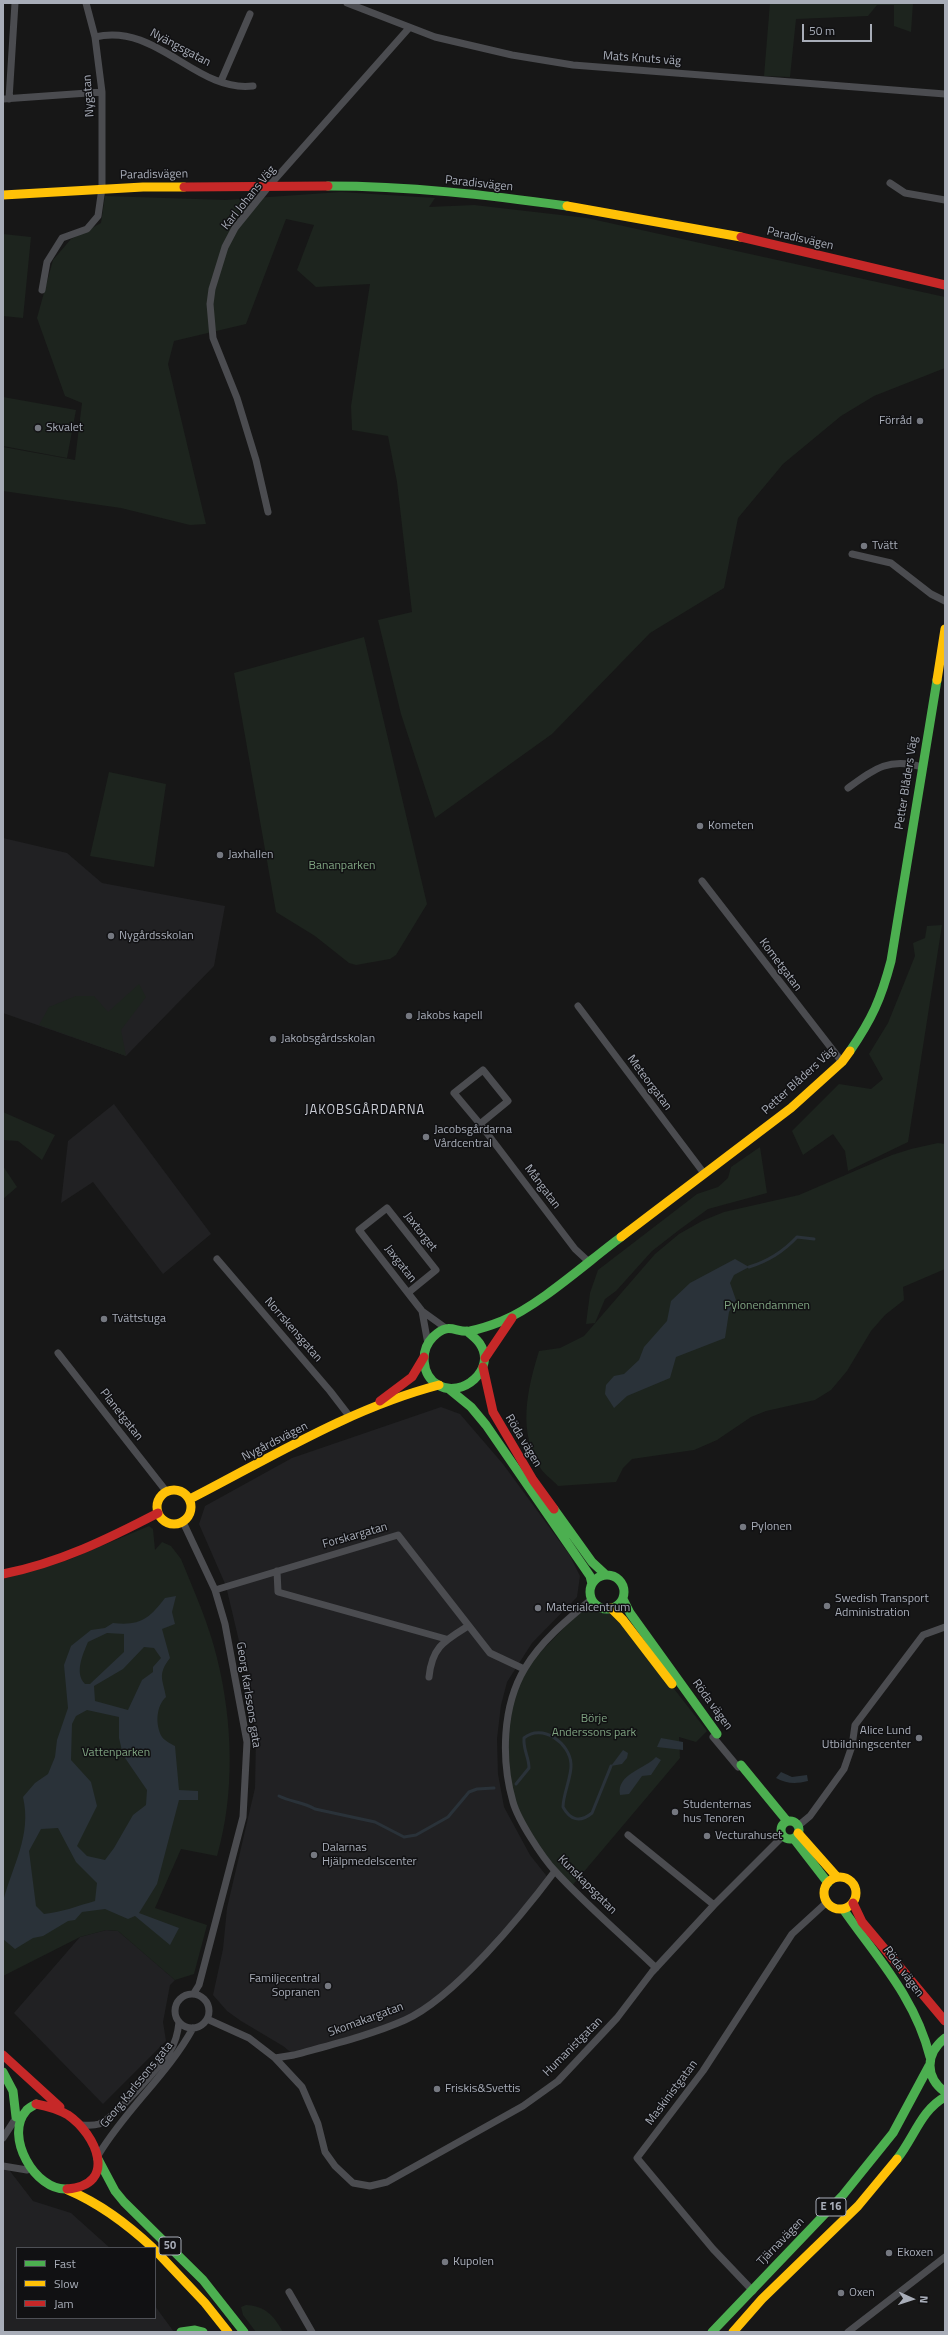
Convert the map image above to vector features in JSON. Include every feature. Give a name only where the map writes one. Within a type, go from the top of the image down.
[{"type":"main road","name":"Paradisvägen","points":[[3,195],[102,188],[196,186],[372,186],[477,194],[589,209],[714,231],[945,285]]},
{"type":"main road","name":"Petter Blåders Väg","points":[[467,1331],[512,1318],[589,1262],[703,1172],[790,1108],[842,1062],[870,1022],[884,988],[891,961],[945,629]]},
{"type":"main road","name":"Petter Blåders Väg","points":[[484,1363],[512,1318]]},
{"type":"main road","points":[[447,1329],[467,1331],[480,1342],[484,1363],[474,1382],[466,1387],[449,1389],[439,1385],[428,1373],[424,1357],[428,1344],[432,1337],[447,1329]]},
{"type":"main road","name":"Nygårdsvägen","points":[[371,1408],[412,1376],[422,1365],[424,1357]]},
{"type":"main road","name":"Röda vägen","points":[[484,1363],[492,1412],[505,1435],[533,1480],[592,1562],[606,1575]]},
{"type":"main road","name":"Nygårdsvägen","points":[[190,1499],[371,1408],[420,1390],[439,1385]]},
{"type":"main road","name":"Röda vägen","points":[[449,1389],[468,1402],[484,1420],[514,1468],[590,1576],[592,1584]]},
{"type":"main road","points":[[177,1489],[182,1491],[190,1499],[192,1509],[183,1522],[168,1523],[158,1513],[157,1503],[166,1491],[177,1489]]},
{"type":"main road","points":[[3,1574],[24,1571],[71,1557],[158,1513]]},
{"type":"main road","points":[[606,1575],[617,1578],[621,1582],[624,1590],[623,1599],[620,1603],[611,1608],[601,1607],[592,1599],[592,1584],[600,1576],[606,1575]]},
{"type":"main road","name":"Röda vägen","points":[[623,1599],[630,1613],[715,1736]]},
{"type":"main road","name":"Röda vägen","points":[[611,1608],[623,1620],[715,1736]]},
{"type":"main road","name":"Röda vägen","points":[[739,1766],[785,1823]]},
{"type":"main road","points":[[797,1833],[788,1839],[783,1836],[781,1830],[785,1823],[794,1822],[797,1833],[828,1884]]},
{"type":"main road","points":[[797,1833],[837,1877],[846,1878],[854,1884],[856,1893],[853,1903],[843,1909],[834,1908],[827,1902],[824,1893],[828,1884],[837,1877]]},
{"type":"main road","name":"Röda vägen","points":[[853,1903],[862,1922],[945,2021]]},
{"type":"main road","name":"Röda vägen","points":[[843,1909],[914,2008],[926,2036],[933,2081],[945,2092]]},
{"type":"main road","name":"Tjärnavägen","points":[[712,2332],[843,2195],[888,2139],[936,2045],[945,2038]]},
{"type":"main road","points":[[3,2055],[81,2125],[92,2138],[98,2157],[95,2174],[89,2182],[68,2190],[48,2185],[27,2170],[16,2148],[13,2131],[15,2119],[13,2091],[3,2072]]},
{"type":"main road","name":"E 16","points":[[733,2332],[762,2299],[858,2206],[906,2148],[926,2112],[936,2102],[945,2097]]},
{"type":"main road","points":[[15,2119],[26,2106],[36,2104],[52,2106],[64,2111]]},
{"type":"main road","name":"50","points":[[98,2157],[115,2191],[124,2202],[188,2264],[213,2292],[244,2332]]},
{"type":"main road","name":"50","points":[[68,2190],[87,2197],[116,2214],[152,2247]]},
{"type":"main road","name":"50","points":[[156,2251],[205,2303],[228,2332]]},
{"type":"main road","points":[[181,2332],[195,2330],[203,2332]]},
{"type":"street","points":[[15,3],[6,99],[102,92]]},
{"type":"street","name":"Nygatan","points":[[42,290],[47,262],[51,253],[62,238],[87,229],[98,216],[102,188],[102,92],[95,37],[86,3]]},
{"type":"street","name":"Mats Knuts väg","points":[[347,3],[409,28],[472,46],[573,65],[945,94]]},
{"type":"street","points":[[221,81],[250,14]]},
{"type":"street","name":"Karl Johans Väg","points":[[268,512],[256,460],[237,398],[214,340],[210,304],[212,288],[225,247],[236,228],[269,186],[409,28]]},
{"type":"street","name":"Nyängsgatan","points":[[95,37],[107,34],[139,38],[221,81],[244,87],[253,86]]},
{"type":"street","points":[[890,183],[905,193],[945,200]]},
{"type":"street","points":[[852,554],[891,563],[930,594],[945,601]]},
{"type":"street","points":[[848,788],[883,766],[907,762],[922,767]]},
{"type":"street","name":"Kometgatan","points":[[702,881],[842,1062]]},
{"type":"street","name":"Meteorgatan","points":[[578,1006],[703,1172]]},
{"type":"street","name":"Mångatan","points":[[480,1124],[508,1101],[484,1070],[454,1092],[575,1249],[589,1262]]},
{"type":"street","name":"Jaxtorget","points":[[359,1230],[387,1208],[392,1214],[436,1270],[409,1292]]},
{"type":"street","name":"Jaxgatan","points":[[359,1230],[409,1292],[422,1312],[428,1344]]},
{"type":"street","name":"Norrskensgatan","points":[[217,1259],[330,1391],[350,1418]]},
{"type":"street","name":"Jaxgatan","points":[[422,1312],[447,1329]]},
{"type":"street","name":"Planetgatan","points":[[58,1353],[166,1491]]},
{"type":"street","name":"Georg Karlssons gata","points":[[183,1522],[215,1590],[225,1624],[247,1742],[246,1788],[241,1824],[199,1985],[194,1993]]},
{"type":"street","name":"Forskargatan","points":[[215,1590],[277,1570],[398,1535],[490,1653],[524,1669]]},
{"type":"street","points":[[277,1570],[278,1592],[446,1639]]},
{"type":"street","name":"Kunskapsgatan","points":[[592,1599],[540,1646],[524,1669],[510,1708],[506,1738],[507,1771],[513,1803],[538,1848],[555,1871],[656,1968]]},
{"type":"street","points":[[428,1677],[431,1659],[446,1639],[468,1626]]},
{"type":"street","points":[[797,1833],[844,1769],[852,1746],[855,1725],[923,1635],[945,1627]]},
{"type":"street","name":"Röda vägen","points":[[715,1736],[739,1766]]},
{"type":"street","points":[[628,1835],[714,1905]]},
{"type":"street","name":"Humanistgatan","points":[[275,2058],[302,2088],[318,2124],[324,2152],[335,2166],[353,2183],[370,2186],[387,2182],[523,2106],[558,2081],[617,2018],[656,1968],[714,1905],[783,1836]]},
{"type":"street","name":"Skomakargatan","points":[[275,2058],[300,2054],[405,2020],[436,2000],[448,1991],[489,1949],[555,1871]]},
{"type":"street","name":"Maskinistgatan","points":[[752,2289],[713,2249],[637,2158],[703,2072],[792,1934],[827,1902]]},
{"type":"street","points":[[194,1993],[204,1998],[208,2003],[209,2014],[207,2019],[204,2024],[193,2028],[180,2022],[175,2013],[177,2002],[184,1995],[194,1993]]},
{"type":"street","points":[[207,2019],[249,2038],[275,2058]]},
{"type":"street","name":"Georg Karlssons gata","points":[[81,2125],[91,2125],[103,2122],[139,2088],[170,2051],[178,2032],[180,2022]]},
{"type":"street","name":"Georg Karlssons gata","points":[[98,2157],[113,2131],[177,2053],[193,2028]]},
{"type":"street","points":[[3,2138],[15,2119]]},
{"type":"street","points":[[3,2166],[27,2170]]},
{"type":"street","points":[[848,2332],[945,2258]]},
{"type":"street","points":[[752,2289],[762,2299]]},
{"type":"street","points":[[289,2292],[312,2332]]},
{"type":"shaded area","name":"Nygårdsskolan","points":[[3,838],[67,853],[102,883],[225,906],[214,966],[126,1056],[3,1013]]},
{"type":"shaded area","points":[[114,1104],[211,1234],[163,1274],[93,1182],[61,1203],[68,1141]]},
{"type":"shaded area","name":"Pylonendammen","points":[[735,1259],[749,1267],[734,1275],[730,1283],[736,1300],[729,1312],[725,1338],[676,1357],[670,1378],[627,1396],[614,1408],[605,1394],[606,1385],[614,1376],[624,1374],[639,1360],[644,1347],[667,1321],[671,1301],[690,1283]]},
{"type":"shaded area","points":[[441,1407],[460,1414],[503,1464],[569,1554],[580,1576],[577,1597],[532,1643],[507,1682],[501,1705],[497,1739],[498,1774],[504,1807],[530,1855],[549,1879],[448,1991],[405,2020],[294,2055],[283,2046],[227,2011],[213,1995],[223,1949],[227,1908],[255,1788],[256,1737],[247,1675],[226,1586],[199,1524],[205,1506],[292,1458]]},
{"type":"shaded area","name":"Vattenparken","points":[[176,1596],[172,1612],[175,1624],[162,1629],[170,1658],[162,1673],[166,1697],[158,1710],[158,1727],[162,1737],[175,1746],[179,1790],[198,1791],[198,1800],[179,1800],[157,1884],[139,1913],[179,1928],[170,1945],[135,1916],[128,1919],[105,1909],[82,1912],[75,1920],[68,1921],[43,1936],[33,1938],[15,1949],[3,1939],[3,1902],[23,1838],[25,1811],[23,1797],[35,1783],[48,1774],[55,1757],[57,1740],[68,1708],[64,1665],[71,1646],[91,1630],[105,1628],[113,1623],[122,1624],[143,1620],[154,1611],[165,1598]],"holes":[[[107,1633],[124,1634],[124,1652],[90,1684],[85,1684],[80,1674],[80,1663],[88,1642]],[[144,1647],[154,1648],[161,1658],[153,1667],[153,1672],[142,1680],[128,1710],[95,1701],[94,1686],[123,1669]],[[87,1710],[119,1717],[119,1738],[123,1755],[147,1790],[146,1805],[133,1815],[114,1848],[105,1860],[87,1856],[77,1846],[97,1806],[91,1782],[71,1760],[72,1724],[76,1716]],[[58,1828],[76,1862],[97,1883],[95,1901],[44,1914],[36,1906],[29,1851],[41,1829]]]},
{"type":"shaded area","points":[[661,1738],[683,1742],[683,1750],[657,1747]]},
{"type":"shaded area","points":[[623,1750],[628,1753],[627,1758],[622,1764],[611,1766]]},
{"type":"shaded area","points":[[656,1757],[661,1760],[651,1775],[642,1776],[629,1794],[620,1795],[622,1782],[632,1773]]},
{"type":"shaded area","points":[[781,1772],[792,1777],[807,1775],[808,1781],[796,1783],[776,1778]]},
{"type":"shaded area","points":[[106,1930],[118,1931],[175,1980],[170,1985],[163,2022],[166,2041],[103,2104],[14,2013],[80,1937]]},
{"type":"shaded area","points":[[3,2162],[33,2201],[71,2213],[109,2247],[16,2247],[16,2319],[156,2319],[156,2307],[174,2332],[3,2332]]},
{"type":"green space","points":[[770,3],[913,3],[911,32],[894,26],[894,5],[877,5],[868,16],[796,19],[790,77],[764,76]]},
{"type":"green space","points":[[341,192],[435,198],[429,207],[474,205],[587,218],[945,297],[945,368],[874,396],[841,416],[783,464],[738,518],[724,588],[650,633],[552,734],[435,818],[401,714],[378,620],[412,612],[397,482],[388,436],[352,430],[351,406],[370,284],[316,287],[297,270],[314,225],[286,219],[246,324],[174,341],[168,364],[206,524],[190,525],[121,508],[3,491],[3,447],[75,460],[82,403],[65,396],[37,318],[53,260],[71,239],[101,223],[105,196],[226,200]]},
{"type":"green space","points":[[3,234],[31,237],[23,318],[3,316]]},
{"type":"green space","name":"Skvalet","points":[[3,397],[76,410],[67,458],[3,446]]},
{"type":"green space","name":"Bananparken","points":[[364,637],[427,904],[396,955],[390,959],[356,965],[349,963],[315,936],[276,912],[234,673]]},
{"type":"green space","points":[[109,772],[166,784],[154,867],[90,856]]},
{"type":"green space","points":[[942,925],[908,1142],[848,1171],[845,1151],[833,1134],[803,1155],[792,1131],[839,1084],[871,1089],[883,1079],[869,1054],[888,1023],[915,956],[913,943],[925,938],[927,926]]},
{"type":"green space","points":[[139,984],[146,997],[121,1030],[126,1056],[39,1025],[49,1007],[76,996],[94,996],[108,1012]]},
{"type":"green space","points":[[3,1112],[55,1135],[42,1160],[18,1141],[3,1140]]},
{"type":"green space","name":"Pylonendammen","points":[[938,1143],[945,1144],[945,1269],[903,1287],[904,1300],[885,1315],[871,1331],[847,1371],[831,1390],[815,1400],[766,1411],[751,1417],[717,1440],[694,1450],[632,1459],[623,1468],[616,1482],[558,1486],[541,1469],[529,1440],[526,1411],[531,1381],[539,1351],[560,1348],[584,1336],[655,1254],[679,1234],[702,1221],[724,1212],[799,1195],[892,1155]]},
{"type":"green space","points":[[760,1147],[767,1193],[708,1209],[652,1251],[616,1291],[605,1299],[595,1323],[586,1324],[590,1293],[598,1270],[697,1194],[718,1187],[728,1178],[731,1167]]},
{"type":"green space","points":[[3,1166],[17,1187],[3,1199]]},
{"type":"green space","name":"Vattenparken","points":[[149,1526],[153,1529],[155,1550],[162,1542],[171,1546],[181,1559],[201,1608],[217,1658],[229,1732],[230,1758],[227,1808],[217,1856],[181,1849],[155,1908],[207,1925],[194,1974],[175,1980],[118,1931],[106,1930],[80,1937],[3,1976],[3,1579],[68,1560]]},
{"type":"green space","name":"Börje Anderssons park","points":[[592,1599],[601,1607],[611,1608],[707,1731],[696,1742],[679,1737],[680,1758],[571,1887],[555,1871],[513,1803],[507,1771],[510,1709],[524,1669]]},
{"type":"green space","points":[[246,2305],[259,2307],[269,2313],[283,2332],[256,2332],[243,2315],[241,2307]]},
{"type":"waterway","points":[[749,1267],[763,1262],[775,1255],[797,1237],[814,1239]]},
{"type":"waterway","points":[[516,1784],[529,1768],[524,1746],[524,1738],[531,1734],[547,1734],[566,1749],[569,1756],[571,1769],[564,1796],[563,1807],[569,1815],[576,1819],[583,1818],[592,1813],[611,1766]]},
{"type":"waterway","points":[[279,1796],[315,1809],[375,1822],[404,1837],[416,1835],[448,1817],[469,1792],[477,1789],[494,1788]]},
{"type":"traffic: fast","points":[[328,186],[418,189],[508,198],[567,206]]},
{"type":"traffic: fast","points":[[850,1051],[875,1008],[891,961],[937,680]]},
{"type":"traffic: fast","points":[[467,1331],[469,1333],[476,1339],[479,1342],[484,1354],[484,1363],[481,1372],[466,1385],[457,1388],[447,1388],[438,1385],[432,1381],[428,1375],[424,1362],[424,1355],[429,1342],[439,1332],[448,1329],[470,1331],[486,1327],[517,1314],[563,1283],[621,1237]]},
{"type":"traffic: fast","points":[[449,1389],[471,1407],[486,1425],[590,1576],[592,1584]]},
{"type":"traffic: fast","points":[[554,1509],[592,1562],[606,1575]]},
{"type":"traffic: fast","points":[[607,1575],[619,1580],[624,1592],[619,1604],[607,1609],[595,1604],[590,1592],[595,1580],[607,1575]]},
{"type":"traffic: fast","points":[[623,1599],[630,1613],[717,1734]]},
{"type":"traffic: fast","points":[[741,1765],[787,1821]]},
{"type":"traffic: fast","points":[[790,1821],[796,1824],[799,1830],[796,1836],[790,1839],[784,1836],[781,1830],[784,1824],[790,1821]]},
{"type":"traffic: fast","points":[[794,1839],[828,1883]]},
{"type":"traffic: fast","points":[[843,1909],[894,1979],[905,1997],[915,2015],[930,2057]]},
{"type":"traffic: fast","points":[[945,2038],[938,2044],[934,2051],[930,2065],[931,2073],[934,2079],[938,2086],[945,2092]]},
{"type":"traffic: fast","points":[[712,2332],[843,2195],[893,2133],[929,2066]]},
{"type":"traffic: fast","points":[[3,2072],[13,2091],[16,2117]]},
{"type":"traffic: fast","points":[[897,2159],[918,2125],[930,2109],[945,2097]]},
{"type":"traffic: fast","points":[[36,2104],[27,2110],[20,2122],[19,2134],[21,2147],[26,2160],[34,2172],[44,2181],[55,2187],[67,2189]]},
{"type":"traffic: fast","points":[[98,2159],[115,2191],[124,2202],[203,2280],[244,2332]]},
{"type":"traffic: fast","points":[[181,2332],[195,2330],[203,2332]]},
{"type":"traffic: slow","points":[[3,195],[143,187],[184,187]]},
{"type":"traffic: slow","points":[[567,206],[741,237]]},
{"type":"traffic: slow","points":[[937,680],[945,629]]},
{"type":"traffic: slow","points":[[621,1237],[791,1108],[842,1062],[850,1051]]},
{"type":"traffic: slow","points":[[190,1499],[343,1420],[406,1395],[439,1385]]},
{"type":"traffic: slow","points":[[171,1490],[177,1490],[181,1491],[188,1497],[191,1507],[190,1514],[184,1521],[177,1524],[171,1524],[167,1523],[160,1517],[157,1510],[157,1504],[158,1500],[164,1493],[171,1490]]},
{"type":"traffic: slow","points":[[611,1608],[623,1620],[672,1684]]},
{"type":"traffic: slow","points":[[798,1833],[837,1877]]},
{"type":"traffic: slow","points":[[837,1877],[843,1877],[853,1884],[856,1893],[855,1899],[849,1906],[843,1909],[837,1909],[827,1902],[824,1896],[824,1890],[831,1880],[837,1877]]},
{"type":"traffic: slow","points":[[733,2332],[762,2299],[858,2206],[897,2159]]},
{"type":"traffic: slow","points":[[68,2190],[103,2208],[152,2247]]},
{"type":"traffic: slow","points":[[156,2251],[205,2303],[228,2332]]},
{"type":"traffic: jam","points":[[184,187],[328,186]]},
{"type":"traffic: jam","points":[[741,237],[945,285]]},
{"type":"traffic: jam","points":[[485,1358],[512,1318]]},
{"type":"traffic: jam","points":[[380,1401],[412,1377],[424,1357]]},
{"type":"traffic: jam","points":[[483,1367],[493,1412],[533,1480],[554,1509]]},
{"type":"traffic: jam","points":[[3,1574],[63,1557],[102,1541],[158,1513]]},
{"type":"traffic: jam","points":[[853,1903],[862,1922],[945,2021]]},
{"type":"traffic: jam","points":[[3,2055],[60,2107]]},
{"type":"traffic: jam","points":[[36,2104],[52,2108],[68,2115],[78,2123],[94,2146],[98,2158],[98,2169],[93,2178],[83,2185],[67,2189]]},
{"type":"place","name":"Förråd","points":[[920,421]]},
{"type":"place","name":"Skvalet","points":[[38,428]]},
{"type":"place","name":"Tvätt","points":[[864,546]]},
{"type":"place","name":"Kometen","points":[[700,826]]},
{"type":"place","name":"Jaxhallen","points":[[220,855]]},
{"type":"place","name":"Nygårdsskolan","points":[[111,936]]},
{"type":"place","name":"Jakobs kapell","points":[[409,1016]]},
{"type":"place","name":"Jakobsgårdsskolan","points":[[273,1039]]},
{"type":"place","name":"Jacobsgårdarna Vårdcentral","points":[[426,1137]]},
{"type":"place","name":"Tvättstuga","points":[[104,1319]]},
{"type":"place","name":"Pylonen","points":[[743,1527]]},
{"type":"place","name":"Swedish Transport Administration","points":[[827,1606]]},
{"type":"place","name":"Materialcentrum","points":[[538,1608]]},
{"type":"place","name":"Alice Lund Utbildningscenter","points":[[919,1738]]},
{"type":"place","name":"Studenternas hus Tenoren","points":[[675,1812]]},
{"type":"place","name":"Vecturahuset","points":[[707,1836]]},
{"type":"place","name":"Dalarnas Hjälpmedelscenter","points":[[314,1855]]},
{"type":"place","name":"Familjecentral Sopranen","points":[[328,1986]]},
{"type":"place","name":"Friskis&Svettis","points":[[437,2089]]},
{"type":"place","name":"Ekoxen","points":[[889,2253]]},
{"type":"place","name":"Kupolen","points":[[445,2262]]},
{"type":"place","name":"Oxen","points":[[841,2293]]},
{"type":"district","name":"JAKOBSGÅRDARNA","points":[[365,1111]]}]
